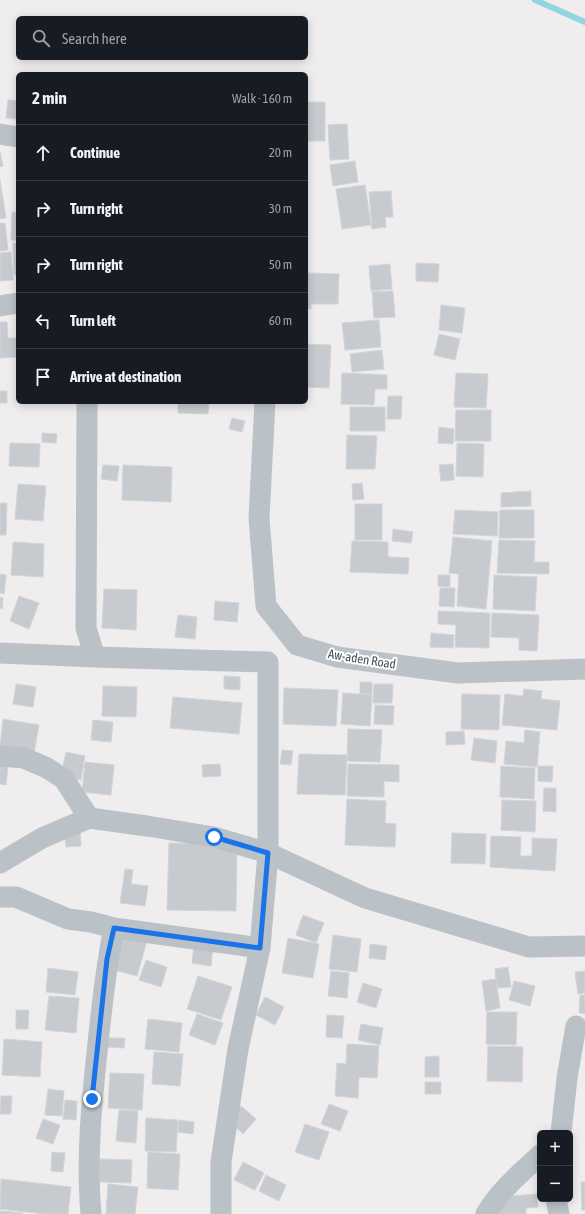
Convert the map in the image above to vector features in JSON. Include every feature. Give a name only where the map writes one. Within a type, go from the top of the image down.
[{"type":"street","points":[[0,134],[16,137]]},
{"type":"street","points":[[0,306],[16,303]]},
{"type":"street","points":[[87,404],[86,628],[95,657]]},
{"type":"street","name":"Aw-aden Road","points":[[265,404],[259,518],[266,606],[297,645],[337,657],[458,673],[585,669]]},
{"type":"street","points":[[0,653],[268,662],[268,853],[260,948],[238,1049],[221,1162],[221,1214]]},
{"type":"street","points":[[0,756],[24,758],[47,768],[64,779],[89,818]]},
{"type":"street","points":[[0,863],[42,838],[89,818],[147,826],[214,837],[268,853],[365,898],[529,947],[585,946]]},
{"type":"street","points":[[0,897],[16,897],[68,919],[91,922],[114,928],[260,948]]},
{"type":"street","points":[[92,1214],[90,1154],[92,1099],[107,959],[114,928]]},
{"type":"street","points":[[561,1130],[567,1078],[576,1026]]},
{"type":"street","points":[[486,1214],[492,1204],[517,1176],[537,1158]]},
{"type":"street","points":[[557,1202],[559,1214]]},
{"type":"building","points":[[8,100],[16,101],[16,119],[6,118]]},
{"type":"building","points":[[308,102],[325,102],[325,141],[308,141]]},
{"type":"building","points":[[347,124],[349,159],[330,160],[328,125]]},
{"type":"building","points":[[0,152],[3,166],[0,167]]},
{"type":"building","points":[[355,161],[358,182],[333,186],[330,165]]},
{"type":"building","points":[[0,180],[6,218],[0,219]]},
{"type":"building","points":[[365,185],[371,225],[342,229],[336,189]]},
{"type":"building","points":[[391,191],[393,217],[385,217],[386,227],[372,229],[369,192]]},
{"type":"building","points":[[12,212],[16,212],[16,240],[11,240]]},
{"type":"building","points":[[0,223],[5,223],[8,250],[0,251]]},
{"type":"building","points":[[13,243],[16,243],[16,275],[14,275]]},
{"type":"building","points":[[11,252],[13,280],[0,281],[0,253]]},
{"type":"building","points":[[416,263],[439,264],[438,282],[416,281]]},
{"type":"building","points":[[390,264],[392,289],[371,291],[369,266]]},
{"type":"building","points":[[308,273],[339,274],[338,304],[311,304],[311,309],[308,308]]},
{"type":"building","points":[[393,291],[395,317],[374,318],[372,292]]},
{"type":"building","points":[[441,305],[465,308],[462,333],[439,330]]},
{"type":"building","points":[[379,320],[381,347],[345,350],[342,323]]},
{"type":"building","points":[[0,322],[7,322],[8,338],[16,338],[16,357],[0,358]]},
{"type":"building","points":[[439,334],[460,339],[455,360],[434,355]]},
{"type":"building","points":[[308,344],[331,345],[329,388],[308,387]]},
{"type":"building","points":[[382,350],[384,369],[352,372],[350,354]]},
{"type":"building","points":[[342,373],[387,375],[387,389],[375,389],[374,405],[341,404]]},
{"type":"building","points":[[456,373],[488,374],[486,408],[454,407]]},
{"type":"building","points":[[0,391],[7,391],[7,403],[0,403]]},
{"type":"building","points":[[388,396],[402,396],[401,419],[387,419]]},
{"type":"building","points":[[178,404],[209,404],[208,414],[178,413]]},
{"type":"building","points":[[350,407],[385,407],[385,431],[350,431]]},
{"type":"building","points":[[456,410],[491,410],[491,441],[455,441]]},
{"type":"building","points":[[232,418],[245,421],[242,432],[229,429]]},
{"type":"building","points":[[439,427],[454,429],[453,444],[438,443]]},
{"type":"building","points":[[42,433],[57,434],[56,443],[42,442]]},
{"type":"building","points":[[347,435],[377,436],[375,469],[346,469]]},
{"type":"building","points":[[10,443],[40,444],[39,467],[9,466]]},
{"type":"building","points":[[457,443],[484,444],[483,477],[456,476]]},
{"type":"building","points":[[453,464],[454,480],[441,481],[439,465]]},
{"type":"building","points":[[103,465],[119,466],[117,481],[101,479]]},
{"type":"building","points":[[123,465],[172,467],[171,502],[122,500]]},
{"type":"building","points":[[362,483],[364,499],[353,500],[352,484]]},
{"type":"building","points":[[18,484],[46,486],[43,521],[15,519]]},
{"type":"building","points":[[531,491],[531,506],[501,507],[501,493]]},
{"type":"building","points":[[0,503],[7,503],[6,535],[0,535]]},
{"type":"building","points":[[355,504],[382,504],[382,540],[355,540]]},
{"type":"building","points":[[455,510],[498,512],[497,536],[453,534]]},
{"type":"building","points":[[500,510],[534,510],[534,538],[499,538]]},
{"type":"building","points":[[393,529],[413,532],[411,543],[392,541]]},
{"type":"building","points":[[453,537],[492,541],[486,609],[457,606],[459,574],[449,573]]},
{"type":"building","points":[[499,540],[535,541],[534,562],[549,562],[549,574],[497,573]]},
{"type":"building","points":[[352,541],[388,542],[388,557],[409,558],[408,574],[350,572]]},
{"type":"building","points":[[13,542],[44,544],[43,577],[11,575]]},
{"type":"building","points":[[0,574],[6,575],[4,594],[0,593]]},
{"type":"building","points":[[438,575],[450,575],[450,587],[438,586]]},
{"type":"building","points":[[494,575],[537,577],[535,611],[493,609]]},
{"type":"building","points":[[440,588],[455,588],[454,607],[439,606]]},
{"type":"building","points":[[104,589],[137,590],[136,630],[102,628]]},
{"type":"building","points":[[19,596],[39,603],[29,629],[10,621]]},
{"type":"building","points":[[0,597],[3,598],[2,609],[0,608]]},
{"type":"building","points":[[215,601],[239,603],[237,622],[214,620]]},
{"type":"building","points":[[438,611],[490,613],[489,648],[455,647],[456,625],[438,624]]},
{"type":"building","points":[[492,613],[539,615],[537,651],[519,650],[519,638],[491,637]]},
{"type":"building","points":[[178,615],[197,617],[195,639],[175,637]]},
{"type":"building","points":[[431,633],[454,635],[453,648],[430,647]]},
{"type":"building","points":[[224,676],[240,677],[240,690],[224,689]]},
{"type":"building","points":[[360,682],[372,682],[372,694],[360,694]]},
{"type":"building","points":[[16,684],[36,687],[33,707],[13,704]]},
{"type":"building","points":[[374,684],[393,684],[392,703],[373,703]]},
{"type":"building","points":[[103,686],[137,687],[136,717],[102,716]]},
{"type":"building","points":[[284,688],[338,690],[336,726],[283,724]]},
{"type":"building","points":[[524,689],[542,691],[541,699],[560,701],[557,730],[502,725],[505,694],[523,696]]},
{"type":"building","points":[[343,693],[372,695],[370,726],[341,724]]},
{"type":"building","points":[[462,694],[500,695],[499,730],[461,729]]},
{"type":"building","points":[[173,697],[242,703],[239,734],[170,728]]},
{"type":"building","points":[[375,705],[394,706],[393,725],[374,724]]},
{"type":"building","points":[[3,719],[39,725],[34,753],[0,747]]},
{"type":"building","points":[[93,720],[113,722],[111,742],[91,740]]},
{"type":"building","points":[[348,729],[382,730],[380,762],[347,761]]},
{"type":"building","points":[[525,730],[540,732],[537,767],[504,764],[506,741],[524,743]]},
{"type":"building","points":[[464,731],[465,744],[446,745],[446,732]]},
{"type":"building","points":[[474,738],[497,741],[495,763],[471,760]]},
{"type":"building","points":[[282,750],[293,751],[291,765],[280,764]]},
{"type":"building","points":[[66,752],[85,756],[81,780],[61,776]]},
{"type":"building","points":[[299,754],[347,755],[345,795],[297,794]]},
{"type":"building","points":[[85,762],[114,765],[111,795],[82,792]]},
{"type":"building","points":[[220,764],[221,776],[203,777],[202,765]]},
{"type":"building","points":[[348,764],[399,765],[399,782],[384,781],[384,797],[347,796]]},
{"type":"building","points":[[0,765],[8,766],[6,785],[0,784]]},
{"type":"building","points":[[501,766],[535,768],[534,799],[500,797]]},
{"type":"building","points":[[538,766],[553,766],[552,782],[538,781]]},
{"type":"building","points":[[544,788],[556,788],[556,812],[543,811]]},
{"type":"building","points":[[347,799],[386,801],[385,823],[396,824],[395,847],[345,845]]},
{"type":"building","points":[[502,800],[536,801],[535,832],[501,830]]},
{"type":"building","points":[[65,830],[80,830],[81,846],[66,847]]},
{"type":"building","points":[[452,833],[486,834],[485,864],[451,863]]},
{"type":"building","points":[[491,836],[521,837],[520,856],[532,856],[532,838],[557,839],[555,871],[490,867]]},
{"type":"building","points":[[169,843],[237,844],[236,911],[167,910]]},
{"type":"building","points":[[125,869],[133,870],[131,884],[148,886],[145,906],[120,903]]},
{"type":"building","points":[[303,915],[324,923],[316,943],[296,935]]},
{"type":"building","points":[[112,931],[147,941],[137,976],[103,967]]},
{"type":"building","points":[[333,935],[361,939],[357,972],[329,969]]},
{"type":"building","points":[[288,938],[319,944],[313,978],[282,973]]},
{"type":"building","points":[[370,944],[387,946],[385,960],[369,958]]},
{"type":"building","points":[[194,945],[213,947],[211,966],[192,963]]},
{"type":"building","points":[[146,960],[167,967],[161,987],[139,980]]},
{"type":"building","points":[[508,967],[511,987],[497,988],[495,969]]},
{"type":"building","points":[[48,968],[78,972],[75,995],[46,992]]},
{"type":"building","points":[[331,971],[349,973],[347,998],[328,996]]},
{"type":"building","points":[[585,971],[585,993],[578,994],[575,972]]},
{"type":"building","points":[[198,976],[232,987],[221,1020],[187,1009]]},
{"type":"building","points":[[496,979],[500,1008],[486,1011],[482,981]]},
{"type":"building","points":[[514,981],[535,986],[530,1006],[509,1000]]},
{"type":"building","points":[[363,983],[382,989],[376,1008],[357,1002]]},
{"type":"building","points":[[580,995],[585,995],[585,1014],[579,1013]]},
{"type":"building","points":[[49,996],[79,998],[76,1033],[45,1030]]},
{"type":"building","points":[[265,997],[284,1007],[275,1025],[256,1015]]},
{"type":"building","points":[[16,1010],[29,1010],[28,1029],[16,1029]]},
{"type":"building","points":[[487,1012],[517,1012],[516,1045],[486,1044]]},
{"type":"building","points":[[197,1014],[223,1023],[215,1045],[189,1035]]},
{"type":"building","points":[[327,1015],[344,1016],[342,1038],[326,1037]]},
{"type":"building","points":[[148,1019],[182,1023],[179,1052],[145,1049]]},
{"type":"building","points":[[361,1024],[383,1028],[380,1045],[358,1040]]},
{"type":"building","points":[[106,1038],[125,1038],[124,1048],[106,1047]]},
{"type":"building","points":[[4,1039],[42,1042],[40,1077],[2,1075]]},
{"type":"building","points":[[347,1044],[379,1046],[377,1078],[359,1077],[358,1098],[335,1096],[337,1063],[346,1064]]},
{"type":"building","points":[[488,1046],[523,1047],[522,1082],[487,1081]]},
{"type":"building","points":[[154,1052],[183,1054],[180,1086],[152,1084]]},
{"type":"building","points":[[439,1056],[439,1077],[425,1077],[425,1057]]},
{"type":"building","points":[[110,1073],[144,1074],[142,1110],[108,1108]]},
{"type":"building","points":[[425,1082],[441,1082],[441,1094],[425,1094]]},
{"type":"building","points":[[48,1089],[64,1091],[62,1116],[45,1115]]},
{"type":"building","points":[[1,1096],[12,1096],[11,1114],[0,1114]]},
{"type":"building","points":[[65,1100],[77,1101],[76,1120],[63,1119]]},
{"type":"building","points":[[329,1104],[348,1111],[340,1131],[321,1124]]},
{"type":"building","points":[[241,1106],[256,1119],[243,1134],[228,1120]]},
{"type":"building","points":[[119,1110],[138,1111],[136,1143],[116,1141]]},
{"type":"building","points":[[146,1118],[178,1120],[176,1152],[145,1151]]},
{"type":"building","points":[[43,1119],[60,1125],[53,1144],[36,1138]]},
{"type":"building","points":[[179,1120],[194,1122],[193,1134],[178,1132]]},
{"type":"building","points":[[305,1124],[329,1132],[319,1160],[295,1152]]},
{"type":"building","points":[[52,1152],[65,1153],[63,1172],[51,1171]]},
{"type":"building","points":[[148,1152],[180,1154],[178,1190],[147,1188]]},
{"type":"building","points":[[100,1159],[132,1160],[131,1183],[99,1182]]},
{"type":"building","points":[[243,1162],[264,1173],[255,1190],[234,1180]]},
{"type":"building","points":[[266,1175],[286,1185],[279,1201],[259,1191]]},
{"type":"building","points":[[1,1179],[71,1187],[68,1214],[44,1214],[0,1209]]},
{"type":"building","points":[[581,1182],[585,1182],[585,1210],[582,1210]]},
{"type":"building","points":[[108,1184],[138,1187],[135,1214],[106,1214]]},
{"type":"building","points":[[537,1194],[538,1207],[526,1208],[526,1214],[488,1214],[487,1198]]},
{"type":"building","points":[[0,1211],[23,1213],[23,1214],[0,1214]]},
{"type":"waterway","points":[[535,0],[585,22]]},
{"type":"route","points":[[92,1099],[107,959],[114,928],[260,948],[268,853],[214,837]]}]
